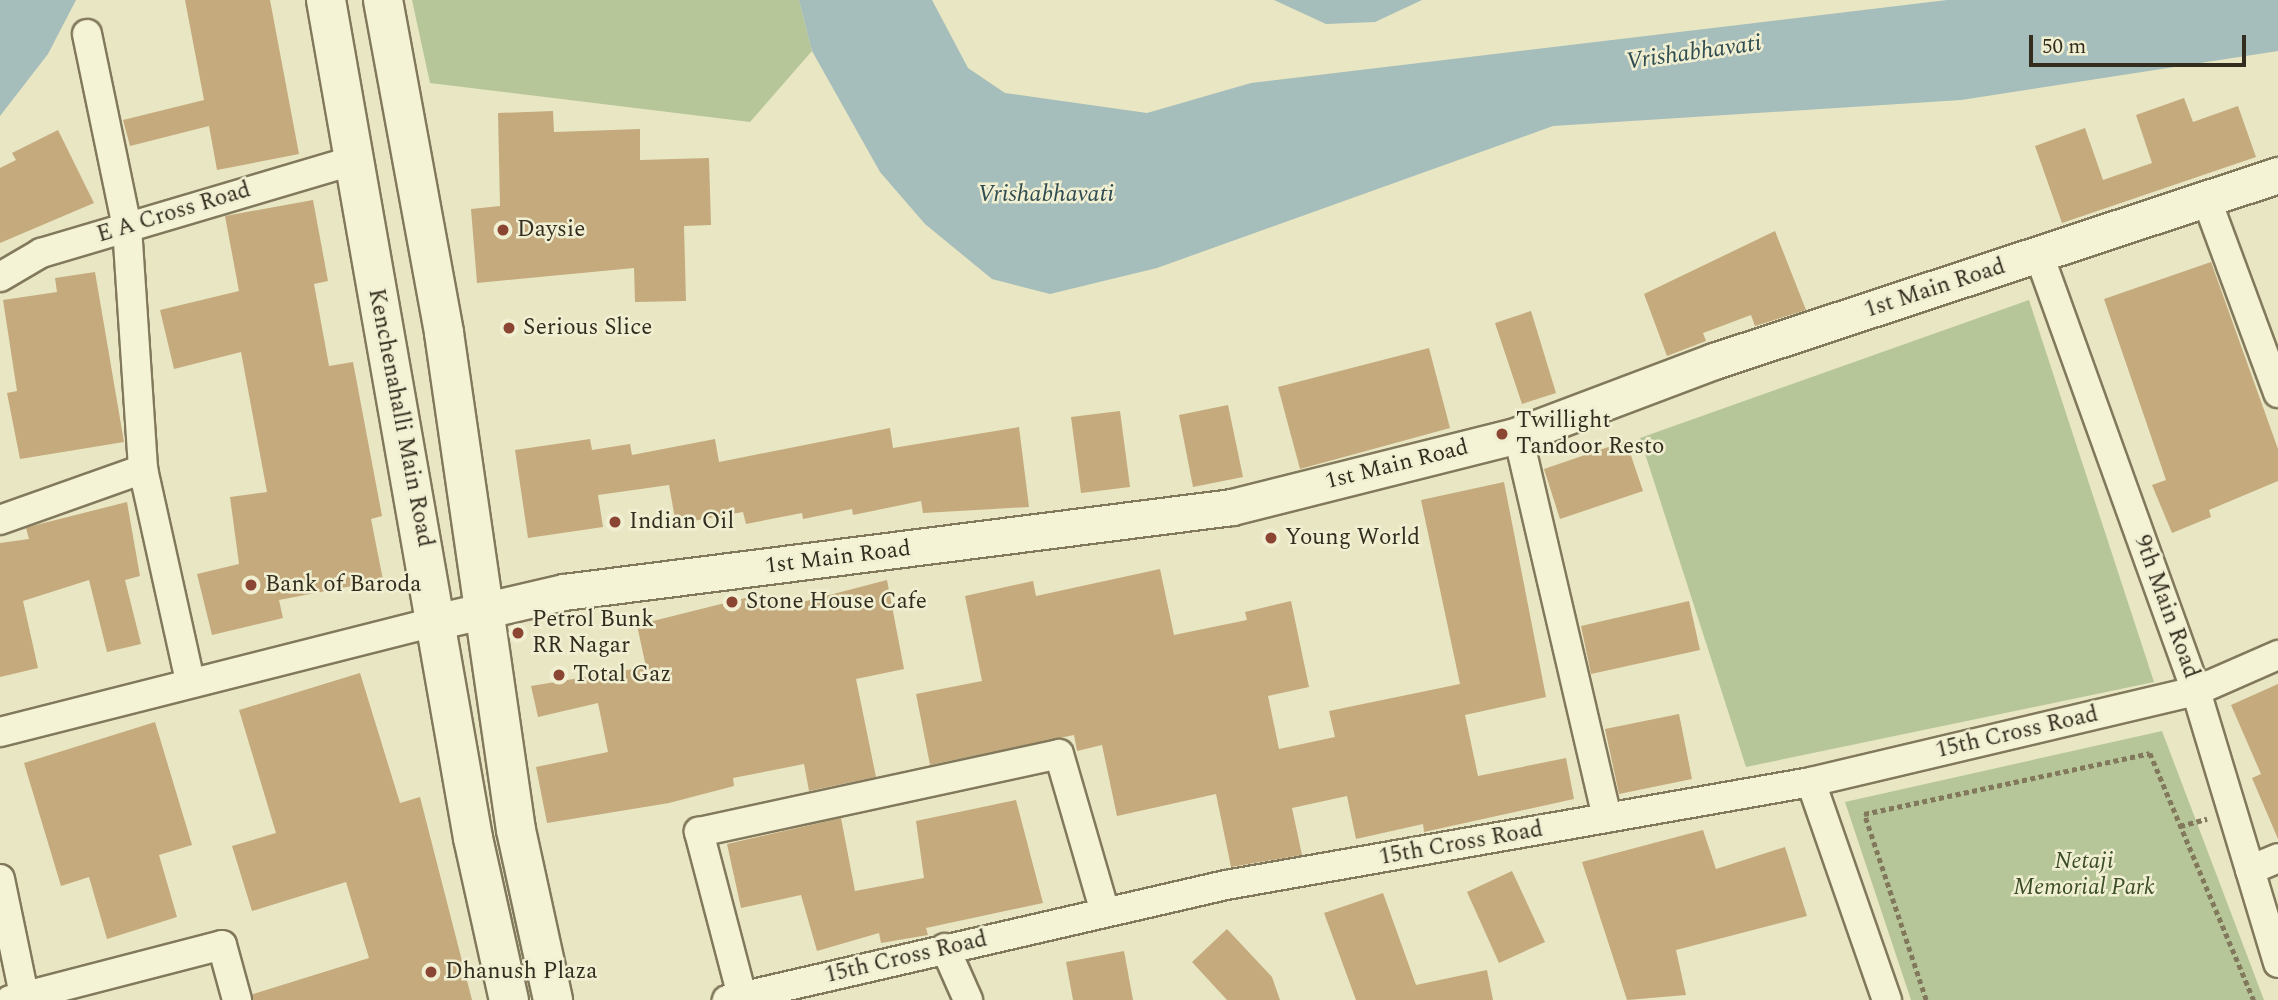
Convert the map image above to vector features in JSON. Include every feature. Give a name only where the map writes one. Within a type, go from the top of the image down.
[{"type":"main road","name":"Kenchenahalli Main Road","points":[[326,0],[352,161],[439,621],[473,838],[509,1000]]},
{"type":"main road","name":"Kenchenahalli Main Road","points":[[383,0],[444,333],[481,611],[516,830],[553,1000]]},
{"type":"street","points":[[87,34],[127,227],[143,469],[190,681]]},
{"type":"street","name":"E A Cross Road","points":[[0,277],[41,253],[352,161]]},
{"type":"street","name":"1st Main Road","points":[[439,621],[564,592],[1232,507],[1518,435],[1714,361],[2278,175]]},
{"type":"street","points":[[2206,198],[2278,393]]},
{"type":"street","name":"9th Main Road","points":[[2039,255],[2196,691],[2278,963]]},
{"type":"street","points":[[1518,435],[1607,818]]},
{"type":"street","points":[[0,520],[143,469]]},
{"type":"street","points":[[0,732],[190,681],[439,621]]},
{"type":"street","name":"15th Cross Road","points":[[734,998],[1105,912],[1811,782],[2196,691],[2278,655]]},
{"type":"street","points":[[734,998],[699,832],[1059,754],[1105,912]]},
{"type":"street","points":[[1811,782],[1887,1000]]},
{"type":"street","points":[[2250,870],[2278,858]]},
{"type":"street","points":[[0,879],[20,998],[222,945],[237,1000]]},
{"type":"street","points":[[945,948],[968,1000]]},
{"type":"path","points":[[1926,1000],[1864,814],[2150,753],[2254,1000]]},
{"type":"green space","points":[[412,0],[799,0],[812,51],[750,122],[430,83]]},
{"type":"green space","points":[[2029,300],[2154,682],[1746,767],[1640,438]]},
{"type":"green space","name":"Netaji Memorial Park","points":[[2162,731],[2264,1000],[1911,1000],[1845,802]]},
{"type":"water","points":[[0,0],[76,0],[48,54],[0,116]]},
{"type":"water","name":"Vrishabhavati","points":[[799,0],[932,0],[968,68],[1005,93],[1147,113],[1251,83],[1947,0],[2278,0],[2278,51],[1961,100],[1553,126],[1157,268],[1050,294],[992,279],[925,224],[880,172],[812,51]]},
{"type":"water","points":[[1274,0],[1422,0],[1375,22],[1326,24]]},
{"type":"building","points":[[185,0],[270,0],[299,154],[217,170],[209,126],[130,146],[123,120],[204,100]]},
{"type":"building","points":[[2184,98],[2193,122],[2238,106],[2256,157],[2062,223],[2035,146],[2085,128],[2103,180],[2152,163],[2136,115]]},
{"type":"building","points":[[553,111],[554,132],[640,129],[640,160],[709,158],[711,225],[684,226],[686,301],[635,302],[634,268],[477,283],[471,209],[500,206],[498,113]]},
{"type":"building","points":[[58,130],[94,203],[0,243],[0,168],[16,160],[12,153]]},
{"type":"building","points":[[313,200],[328,281],[314,284],[329,366],[353,362],[382,516],[371,519],[383,580],[279,600],[283,618],[212,635],[197,574],[239,564],[230,497],[267,492],[241,352],[174,369],[160,310],[239,291],[225,216]]},
{"type":"building","points":[[1775,231],[1806,310],[1755,326],[1751,315],[1703,333],[1706,341],[1667,356],[1644,294]]},
{"type":"building","points":[[2211,262],[2278,449],[2278,481],[2209,510],[2211,517],[2172,533],[2152,485],[2166,480],[2104,299]]},
{"type":"building","points":[[95,272],[124,442],[20,459],[7,393],[17,391],[3,300],[57,292],[55,278]]},
{"type":"building","points":[[1531,311],[1556,393],[1522,404],[1495,323]]},
{"type":"building","points":[[1429,348],[1450,428],[1300,469],[1278,387]]},
{"type":"building","points":[[1228,405],[1243,477],[1193,487],[1179,415]]},
{"type":"building","points":[[1120,411],[1130,487],[1081,493],[1071,417]]},
{"type":"building","points":[[1019,427],[1029,507],[923,513],[921,501],[853,515],[852,509],[803,519],[802,513],[746,524],[743,512],[676,524],[669,485],[598,495],[603,527],[528,538],[515,450],[590,439],[592,450],[630,444],[632,455],[715,439],[719,462],[890,428],[893,448]]},
{"type":"building","points":[[1626,441],[1643,491],[1560,519],[1544,469]]},
{"type":"building","points":[[1504,482],[1546,697],[1465,715],[1478,776],[1566,758],[1574,799],[1424,832],[1423,824],[1356,839],[1347,796],[1292,808],[1302,855],[1231,867],[1216,794],[1117,816],[1102,745],[1077,751],[1074,735],[930,765],[916,694],[982,681],[965,596],[1033,581],[1036,596],[1160,569],[1174,635],[1247,620],[1245,612],[1291,601],[1309,687],[1268,696],[1279,749],[1335,737],[1329,711],[1460,684],[1421,500]]},
{"type":"building","points":[[127,502],[140,576],[125,580],[141,644],[107,652],[89,580],[23,601],[38,668],[0,677],[0,543],[29,539],[26,528],[32,526]]},
{"type":"building","points":[[887,580],[904,669],[856,679],[876,777],[809,791],[804,764],[733,778],[734,786],[669,803],[547,823],[536,767],[608,752],[598,703],[538,717],[531,686],[646,667],[637,625],[765,593],[768,611]]},
{"type":"building","points":[[1689,601],[1700,650],[1591,674],[1581,626]]},
{"type":"building","points":[[360,673],[400,803],[420,797],[472,1000],[253,1000],[253,994],[369,958],[346,882],[252,911],[232,846],[276,833],[239,710]]},
{"type":"building","points":[[2278,684],[2278,839],[2252,778],[2261,774],[2231,705]]},
{"type":"building","points":[[1679,714],[1692,779],[1619,794],[1605,729]]},
{"type":"building","points":[[155,722],[192,845],[159,855],[177,917],[107,939],[89,877],[61,886],[24,763]]},
{"type":"building","points":[[1016,800],[1043,903],[926,928],[928,935],[881,943],[879,933],[817,951],[801,895],[741,908],[727,844],[841,818],[855,891],[924,878],[916,821]]},
{"type":"building","points":[[1703,830],[1716,869],[1785,847],[1807,916],[1676,950],[1686,995],[1627,1000],[1582,862]]},
{"type":"building","points":[[1512,871],[1545,942],[1499,963],[1467,892]]},
{"type":"building","points":[[1383,893],[1416,985],[1487,970],[1493,1000],[1356,1000],[1324,913]]},
{"type":"building","points":[[1227,929],[1272,977],[1280,1000],[1227,1000],[1192,962]]},
{"type":"building","points":[[1124,951],[1133,1000],[1073,1000],[1066,962]]},
{"type":"place","name":"Daysie","points":[[503,230]]},
{"type":"place","name":"Serious Slice","points":[[509,328]]},
{"type":"place","name":"Twillight Tandoor Resto","points":[[1502,434]]},
{"type":"place","name":"Indian Oil","points":[[615,522]]},
{"type":"place","name":"Young World","points":[[1271,538]]},
{"type":"place","name":"Bank of Baroda","points":[[251,585]]},
{"type":"place","name":"Stone House Cafe","points":[[732,602]]},
{"type":"place","name":"Petrol Bunk RR Nagar","points":[[518,633]]},
{"type":"place","name":"Total Gaz","points":[[559,675]]},
{"type":"place","name":"Dhanush Plaza","points":[[431,972]]}]
